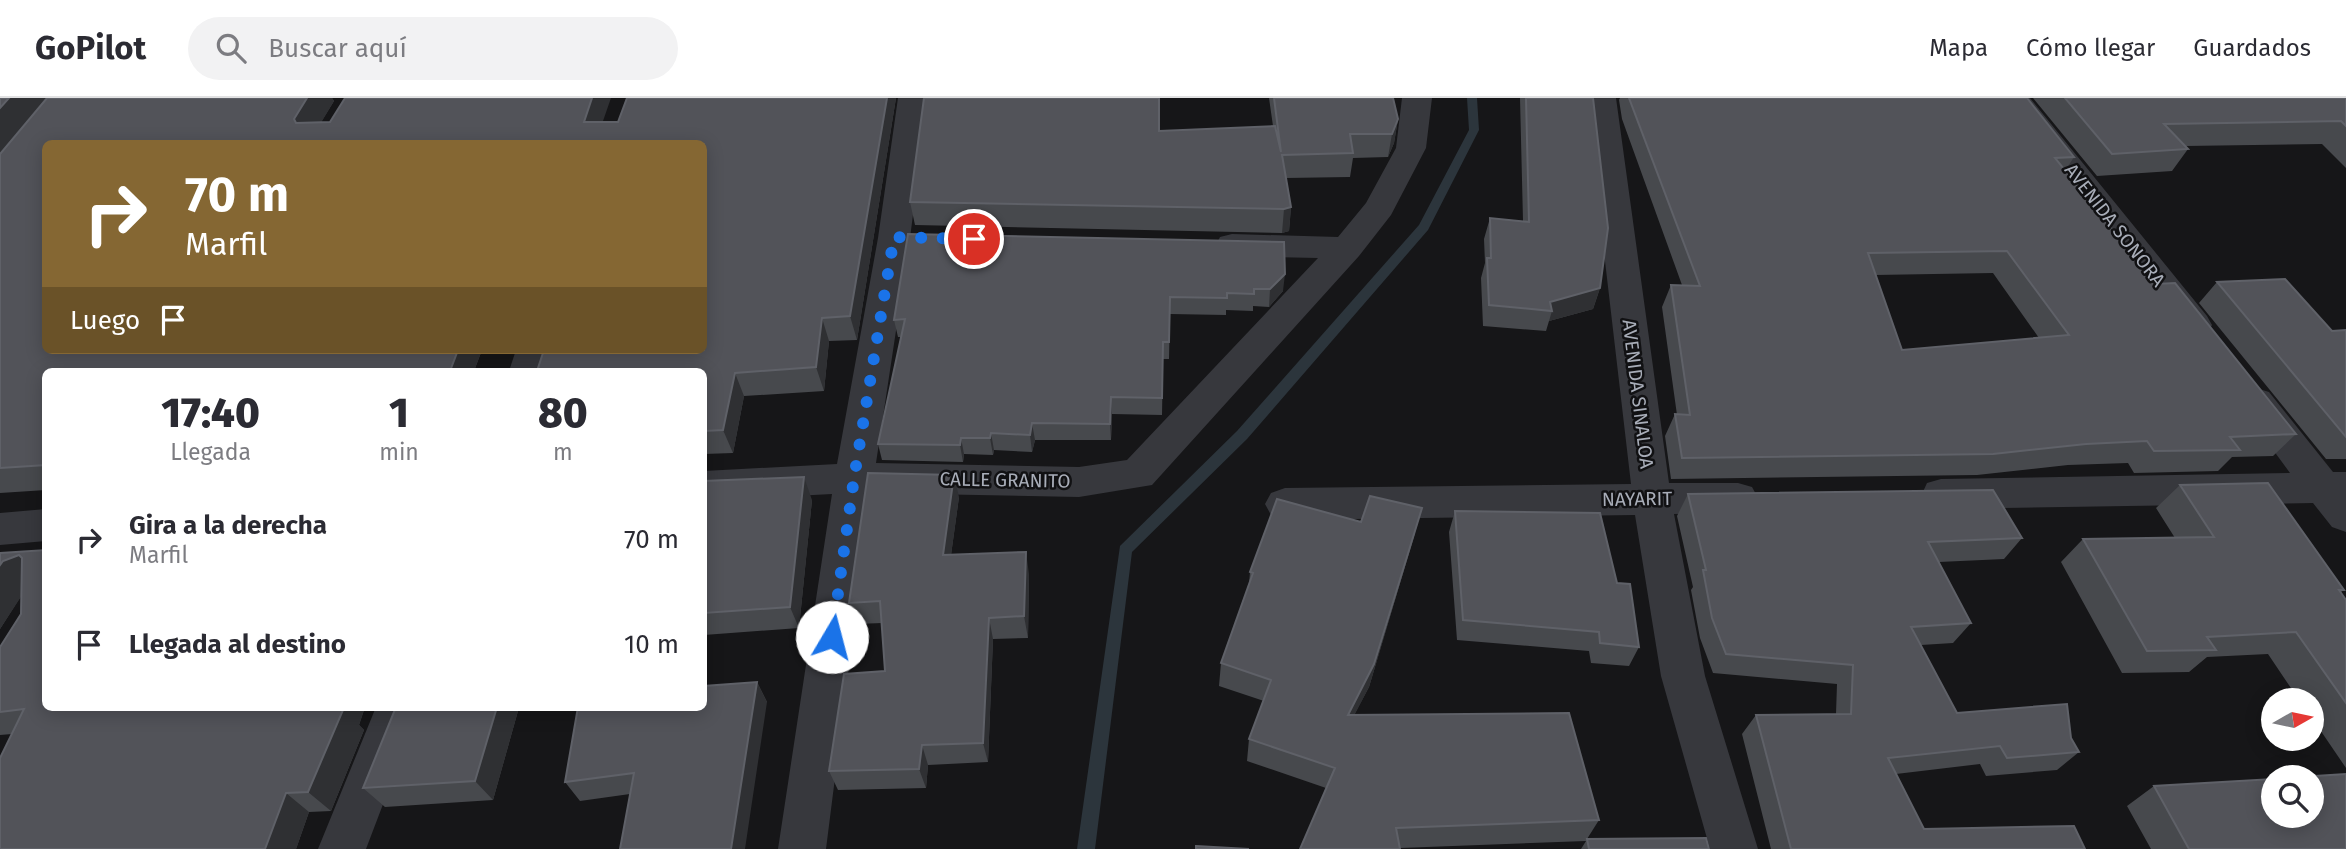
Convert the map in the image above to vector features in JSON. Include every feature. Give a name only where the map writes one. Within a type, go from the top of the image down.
[{"type":"street","points":[[802,849],[854,478],[907,238],[913,98]]},
{"type":"street","points":[[1196,244],[1348,248],[1380,208],[1411,148],[1417,98]]},
{"type":"street","name":"AVENIDA SINALOA","points":[[1601,98],[1652,499],[1683,676],[1734,849]]},
{"type":"street","name":"AVENIDA SONORA","points":[[2015,98],[2213,347]]},
{"type":"street","name":"CALLE GRANITO","points":[[707,486],[854,478],[1079,482],[1138,474],[1348,248]]},
{"type":"street","points":[[2238,380],[2339,497]]},
{"type":"street","points":[[1913,495],[2339,497]]},
{"type":"street","name":"NAYARIT","points":[[1285,505],[1775,497]]},
{"type":"street","points":[[0,530],[42,525]]},
{"type":"street","points":[[342,849],[396,711]]},
{"type":"building","points":[[0,98],[9,98],[0,108]]},
{"type":"building","points":[[47,98],[307,98],[294,119],[296,123],[330,122],[345,98],[592,98],[584,122],[618,122],[627,98],[887,98],[850,316],[822,318],[816,367],[735,373],[723,430],[707,431],[707,368],[538,368],[543,354],[707,354],[707,140],[42,140],[42,354],[456,354],[451,368],[42,368],[42,465],[0,468],[0,154]]},
{"type":"building","points":[[924,98],[1159,98],[1159,131],[1275,126],[1281,152],[1274,98],[1393,98],[1398,119],[1392,134],[1350,134],[1353,153],[1282,155],[1291,207],[1284,209],[910,202]]},
{"type":"building","points":[[1526,98],[1593,98],[1608,228],[1600,288],[1550,302],[1552,311],[1489,305],[1487,258],[1491,258],[1490,218],[1529,222]]},
{"type":"building","points":[[1629,98],[2027,98],[2074,157],[2055,158],[2156,284],[2175,283],[2296,434],[2230,437],[2240,450],[2154,451],[2147,441],[2086,444],[1993,454],[1682,458],[1675,414],[1690,415],[1671,285],[1700,286]],"holes":[[[2007,251],[2069,335],[1902,350],[1868,253]]]},
{"type":"building","points":[[2065,98],[2346,98],[2346,126],[2341,121],[2164,124],[2188,149],[2112,154]]},
{"type":"building","points":[[908,234],[1284,242],[1285,274],[1270,289],[1254,289],[1254,294],[1227,293],[1227,298],[1170,297],[1169,342],[1163,342],[1162,398],[1111,397],[1110,424],[1032,423],[1030,435],[991,433],[990,438],[961,438],[960,445],[878,444],[905,319],[894,320]]},
{"type":"building","points":[[2285,279],[2332,331],[2346,330],[2346,437],[2217,282]]},
{"type":"building","points":[[868,473],[954,475],[943,555],[1026,552],[1024,616],[989,618],[983,743],[922,745],[919,769],[829,771],[844,674],[885,671],[880,601],[849,603]]},
{"type":"building","points":[[804,477],[790,607],[707,613],[707,481]]},
{"type":"building","points":[[2268,483],[2344,590],[2339,590],[2346,600],[2346,703],[2296,632],[2207,637],[2216,650],[2147,651],[2083,539],[2214,537],[2180,485]]},
{"type":"building","points":[[1993,490],[2022,538],[1928,542],[1971,623],[1911,627],[1957,713],[2067,704],[2071,738],[2079,752],[2007,758],[2000,746],[1888,758],[1924,829],[2074,826],[2085,849],[1791,849],[1756,715],[1851,714],[1853,665],[1726,654],[1712,618],[1703,570],[1706,570],[1688,494]]},
{"type":"building","points":[[1370,496],[1422,508],[1374,664],[1348,715],[1569,713],[1599,820],[1396,828],[1400,849],[1300,849],[1335,768],[1249,739],[1271,680],[1221,663],[1277,499],[1361,522]]},
{"type":"building","points":[[1455,511],[1600,513],[1617,583],[1630,584],[1639,647],[1600,643],[1599,632],[1463,620]]},
{"type":"building","points":[[42,550],[42,711],[343,711],[308,792],[286,793],[265,849],[0,849],[0,758],[24,709],[0,712],[0,647],[21,614],[22,558],[19,555],[3,561],[0,565],[0,553]]},
{"type":"building","points":[[757,682],[731,849],[620,849],[634,773],[565,782],[577,711],[707,711],[707,686]]},
{"type":"building","points":[[394,711],[496,711],[475,781],[363,788]]},
{"type":"building","points":[[2346,774],[2346,849],[2189,849],[2154,786],[2261,780],[2261,828],[2324,828],[2324,775]]},
{"type":"building","points":[[1706,838],[1709,849],[1589,849],[1587,839]]},
{"type":"building","points":[[1196,846],[1249,849],[1196,849]]},
{"type":"waterway","points":[[1086,849],[1125,550],[1242,435],[1424,227],[1474,130],[1472,98]]},
{"type":"route","points":[[832,637],[854,478],[894,237],[974,239]]}]
